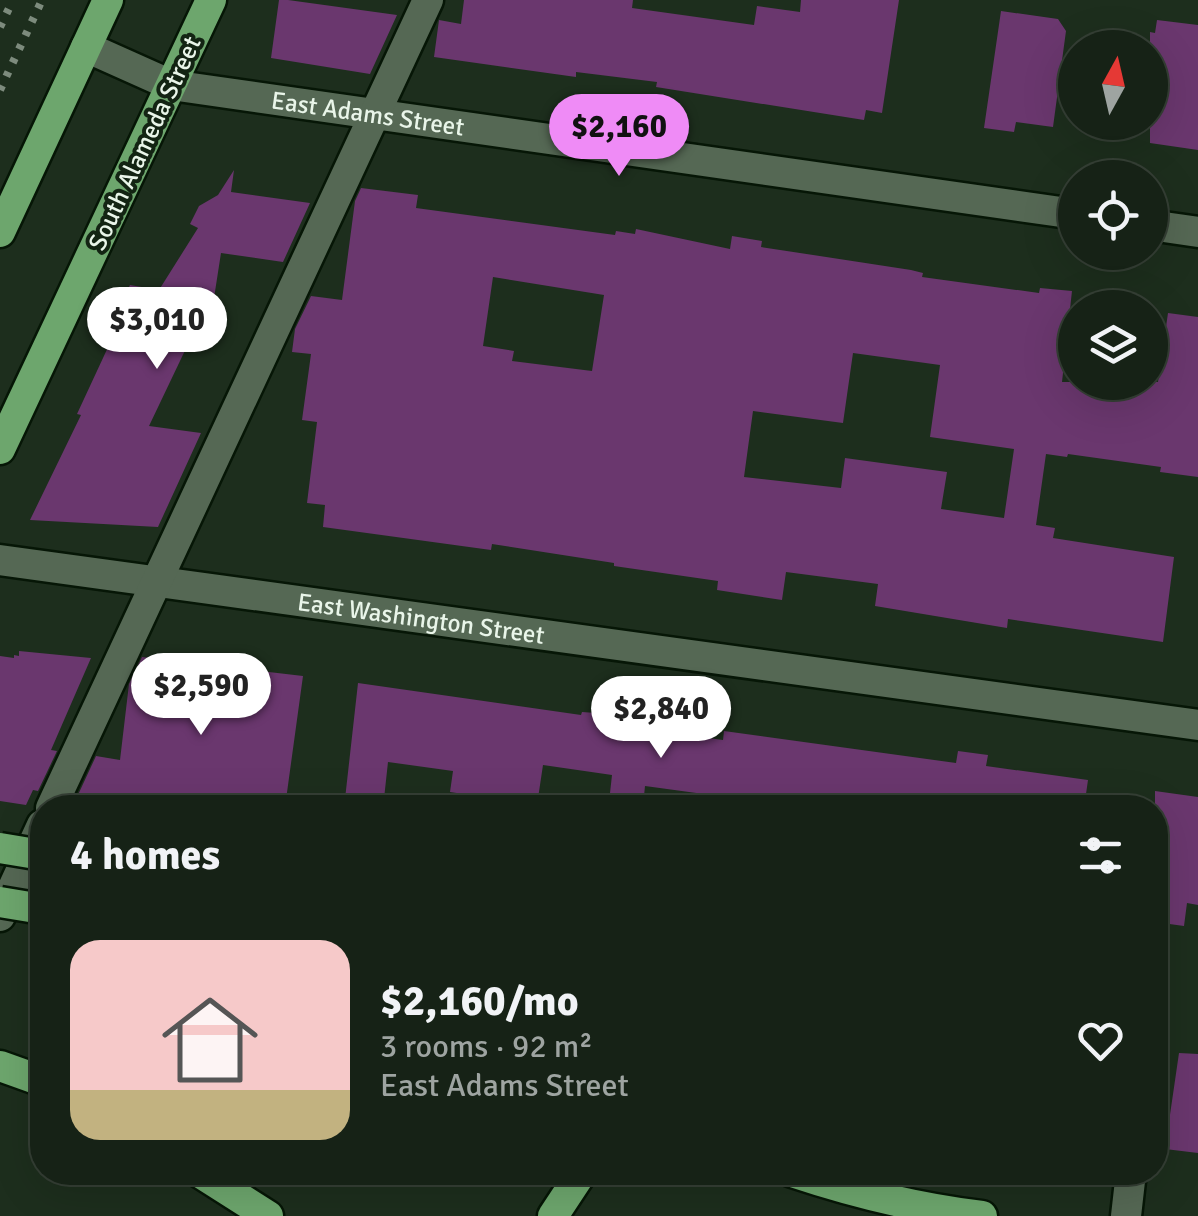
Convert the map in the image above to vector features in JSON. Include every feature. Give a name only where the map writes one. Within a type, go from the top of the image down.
[{"type":"main road","points":[[0,232],[108,0]]},
{"type":"main road","name":"South Alameda Street","points":[[0,449],[211,0]]},
{"type":"main road","points":[[0,848],[30,854]]},
{"type":"main road","points":[[0,902],[30,908]]},
{"type":"main road","points":[[0,1066],[30,1077]]},
{"type":"main road","points":[[219,1185],[268,1216]]},
{"type":"main road","points":[[553,1216],[573,1185]]},
{"type":"main road","points":[[830,1185],[904,1204],[982,1216]]},
{"type":"street","points":[[57,795],[428,0]]},
{"type":"street","name":"East Adams Street","points":[[86,47],[171,85],[1058,212]]},
{"type":"street","points":[[1168,228],[1198,232]]},
{"type":"street","name":"East Washington Street","points":[[0,560],[1198,726]]},
{"type":"street","points":[[0,916],[30,851]]},
{"type":"street","points":[[1126,1216],[1130,1185]]},
{"type":"building","points":[[279,0],[397,15],[370,74],[271,58]]},
{"type":"building","points":[[464,0],[633,0],[632,8],[754,25],[757,6],[800,12],[801,0],[899,0],[882,113],[866,110],[864,120],[656,87],[657,82],[576,72],[576,77],[434,57],[439,20],[461,24]]},
{"type":"building","points":[[1001,11],[1058,19],[1065,30],[1058,30],[1058,90],[1053,127],[1016,122],[1014,132],[984,128]]},
{"type":"building","points":[[1157,20],[1198,25],[1198,150],[1150,143],[1168,140],[1168,30],[1155,30]]},
{"type":"building","points":[[234,170],[231,192],[310,203],[283,262],[221,253],[207,343],[190,340],[149,426],[201,433],[158,527],[30,520],[81,415],[77,414],[116,330],[109,329],[130,285],[159,290],[198,228],[190,224],[199,206],[218,195]]},
{"type":"building","points":[[361,188],[418,195],[416,208],[615,235],[616,231],[635,234],[636,229],[730,249],[732,236],[762,241],[761,247],[911,270],[923,273],[922,277],[1039,293],[1040,288],[1061,290],[1058,290],[1058,400],[1168,400],[1168,313],[1198,317],[1198,477],[1160,472],[1161,467],[1046,454],[1036,525],[1055,528],[1053,538],[1174,557],[1163,642],[1008,619],[1007,628],[875,606],[878,584],[786,572],[782,600],[717,590],[718,581],[614,563],[492,544],[491,550],[323,527],[325,505],[307,503],[317,422],[302,420],[311,354],[292,352],[295,329],[311,296],[342,300],[355,201]],"holes":[[[493,277],[604,295],[592,371],[512,361],[514,351],[483,346]],[[853,353],[940,365],[930,437],[1014,449],[1004,518],[941,509],[947,472],[845,458],[841,488],[744,477],[753,411],[843,423]]]},
{"type":"building","points":[[19,651],[91,658],[51,750],[57,751],[38,791],[33,790],[26,805],[0,801],[0,656],[19,656]]},
{"type":"building","points":[[142,657],[303,676],[287,795],[78,795],[96,756],[120,760],[129,684]]},
{"type":"building","points":[[358,683],[581,715],[582,712],[652,720],[651,730],[723,740],[724,731],[956,763],[958,751],[988,755],[986,766],[1088,780],[1086,795],[711,795],[645,786],[644,795],[610,795],[612,775],[543,765],[538,795],[470,795],[450,792],[453,771],[388,762],[384,795],[345,795]]},
{"type":"building","points":[[1155,791],[1198,797],[1198,905],[1187,903],[1184,926],[1168,924],[1168,795],[1155,795]]},
{"type":"building","points":[[1179,1053],[1198,1054],[1198,1153],[1168,1149]]},
{"type":"railway","points":[[0,27],[13,0]]},
{"type":"railway","points":[[0,90],[42,0]]}]
